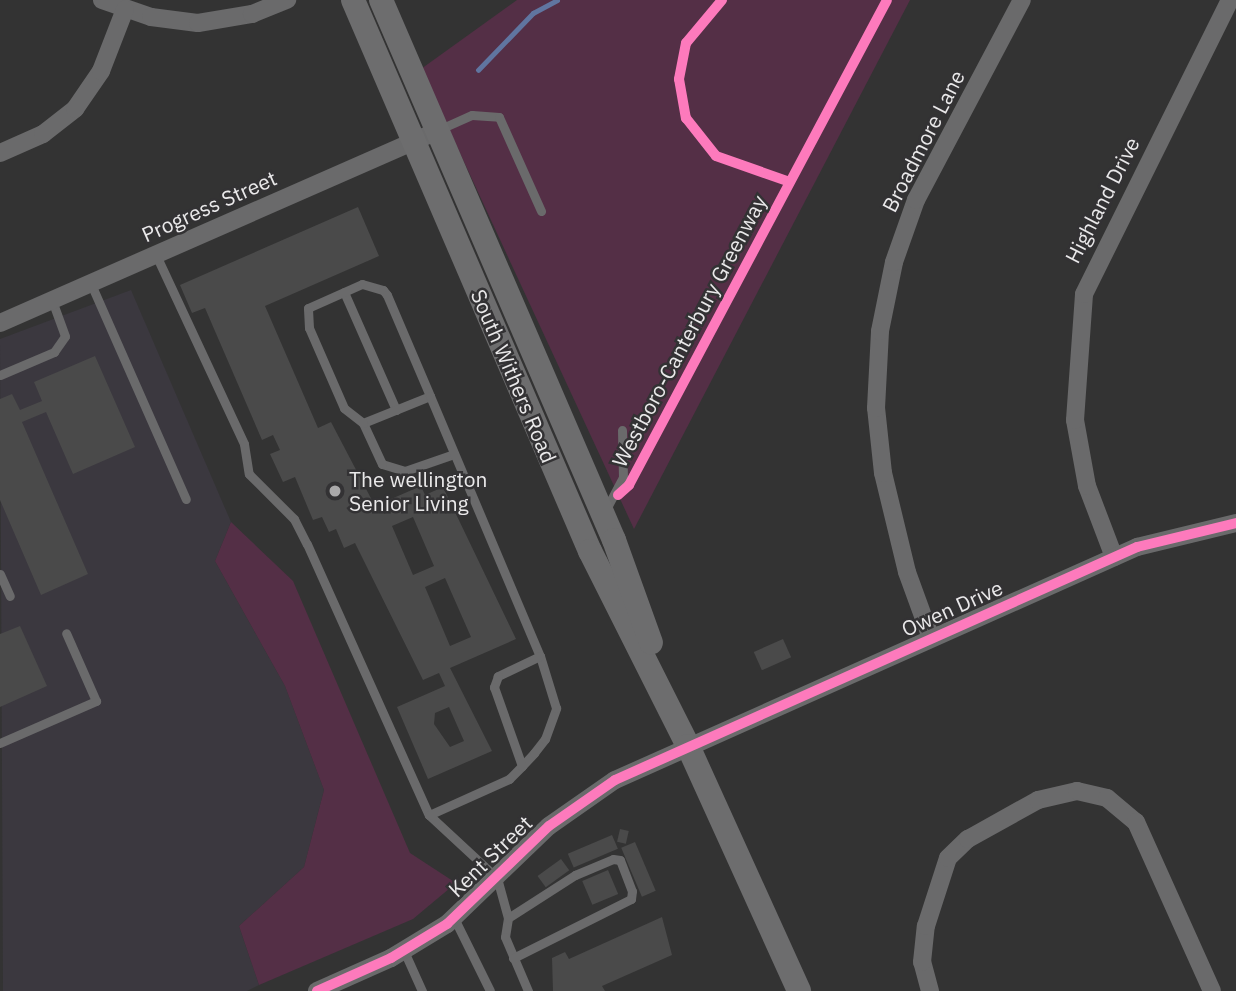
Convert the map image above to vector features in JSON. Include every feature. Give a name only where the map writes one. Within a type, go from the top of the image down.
[{"type":"main road","name":"South Withers Road","points":[[352,0],[590,551],[688,746],[799,991]]},
{"type":"main road","name":"South Withers Road","points":[[381,0],[603,514],[688,746]]},
{"type":"street","points":[[102,0],[125,9],[198,23],[252,14],[286,0]]},
{"type":"street","name":"Broadmore Lane","points":[[931,638],[906,572],[883,473],[876,408],[880,331],[894,262],[916,200],[1022,0]]},
{"type":"street","name":"Highland Drive","points":[[1114,556],[1087,486],[1075,420],[1084,294],[1230,0]]},
{"type":"street","points":[[0,153],[43,134],[75,109],[100,71],[125,9]]},
{"type":"street","name":"Progress Street","points":[[0,323],[437,131]]},
{"type":"street","name":"Owen Drive","points":[[688,746],[1114,556],[1236,523]]},
{"type":"street","name":"Kent Street","points":[[317,991],[404,951],[454,918],[580,801],[688,746]]},
{"type":"street","points":[[930,991],[924,944],[948,858],[968,839],[1038,800],[1077,791],[1107,798],[1136,822],[1212,991]]},
{"type":"lane","points":[[437,131],[472,115],[499,117],[541,211]]},
{"type":"lane","points":[[156,255],[244,444],[250,474],[294,519],[429,815],[497,878],[508,918],[505,937],[528,991]]},
{"type":"lane","points":[[429,815],[509,779],[545,739],[556,708],[540,656],[430,396],[383,290],[371,283],[308,308],[307,317],[344,408],[363,423],[387,467],[417,469],[454,454]]},
{"type":"lane","points":[[91,284],[186,499]]},
{"type":"lane","points":[[344,292],[396,410]]},
{"type":"lane","points":[[0,375],[54,352],[65,336],[51,301]]},
{"type":"lane","points":[[363,423],[430,396]]},
{"type":"lane","points":[[603,514],[623,478],[622,430]]},
{"type":"lane","points":[[0,574],[10,596]]},
{"type":"lane","points":[[0,743],[96,701],[66,633]]},
{"type":"lane","points":[[522,766],[494,687],[498,676],[540,656]]},
{"type":"lane","points":[[508,918],[575,875],[613,859],[620,860],[632,891],[631,899],[513,958]]},
{"type":"lane","points":[[454,918],[490,991]]},
{"type":"lane","points":[[404,951],[422,991]]},
{"type":"shaded area","points":[[517,0],[910,0],[634,529],[421,69]]},
{"type":"shaded area","points":[[131,290],[231,522],[215,561],[285,686],[324,790],[304,867],[239,926],[259,985],[247,991],[3,991],[0,339]]},
{"type":"shaded area","points":[[231,522],[293,581],[410,853],[456,883],[413,919],[259,985],[239,926],[304,867],[324,790],[285,686],[215,561]]},
{"type":"building","name":"The wellington Senior Living","points":[[358,207],[379,256],[265,306],[318,428],[331,422],[375,506],[421,486],[425,495],[443,487],[516,639],[450,668],[492,751],[428,779],[397,707],[445,686],[439,673],[423,680],[355,543],[344,548],[336,529],[329,532],[322,517],[313,520],[295,477],[283,482],[270,454],[280,450],[273,435],[262,440],[205,308],[192,313],[180,285]],"holes":[[[413,517],[434,566],[413,575],[392,526]],[[445,578],[471,637],[450,646],[425,587]],[[449,707],[464,741],[450,747],[434,724],[435,713]]]},
{"type":"building","points":[[95,356],[135,447],[73,474],[46,412],[22,422],[88,574],[41,595],[0,500],[0,399],[12,394],[20,410],[42,401],[34,382]]},
{"type":"building","points":[[20,626],[47,686],[0,707],[0,634]]},
{"type":"building","points":[[783,639],[791,657],[762,670],[754,652]]},
{"type":"building","points":[[620,829],[629,831],[626,844],[617,842]]},
{"type":"building","points":[[612,835],[618,849],[574,868],[568,854]]},
{"type":"building","points":[[635,842],[656,891],[642,897],[621,848]]},
{"type":"building","points":[[561,859],[569,870],[546,887],[538,876]]},
{"type":"building","points":[[608,870],[618,894],[592,905],[582,881]]},
{"type":"building","points":[[662,917],[672,955],[602,986],[605,991],[553,991],[552,958],[565,952],[569,959]]},
{"type":"waterway","points":[[478,70],[533,13],[557,0]]},
{"type":"cycle path","points":[[722,0],[686,43],[679,79],[686,118],[716,156],[790,182]]},
{"type":"cycle path","name":"Westboro-Canterbury Greenway","points":[[618,495],[629,485],[887,0]]},
{"type":"cycle path","points":[[317,991],[391,958],[447,924],[549,826],[615,780],[1137,547],[1236,523]]},
{"type":"place","name":"The wellington Senior Living","points":[[335,491]]}]
